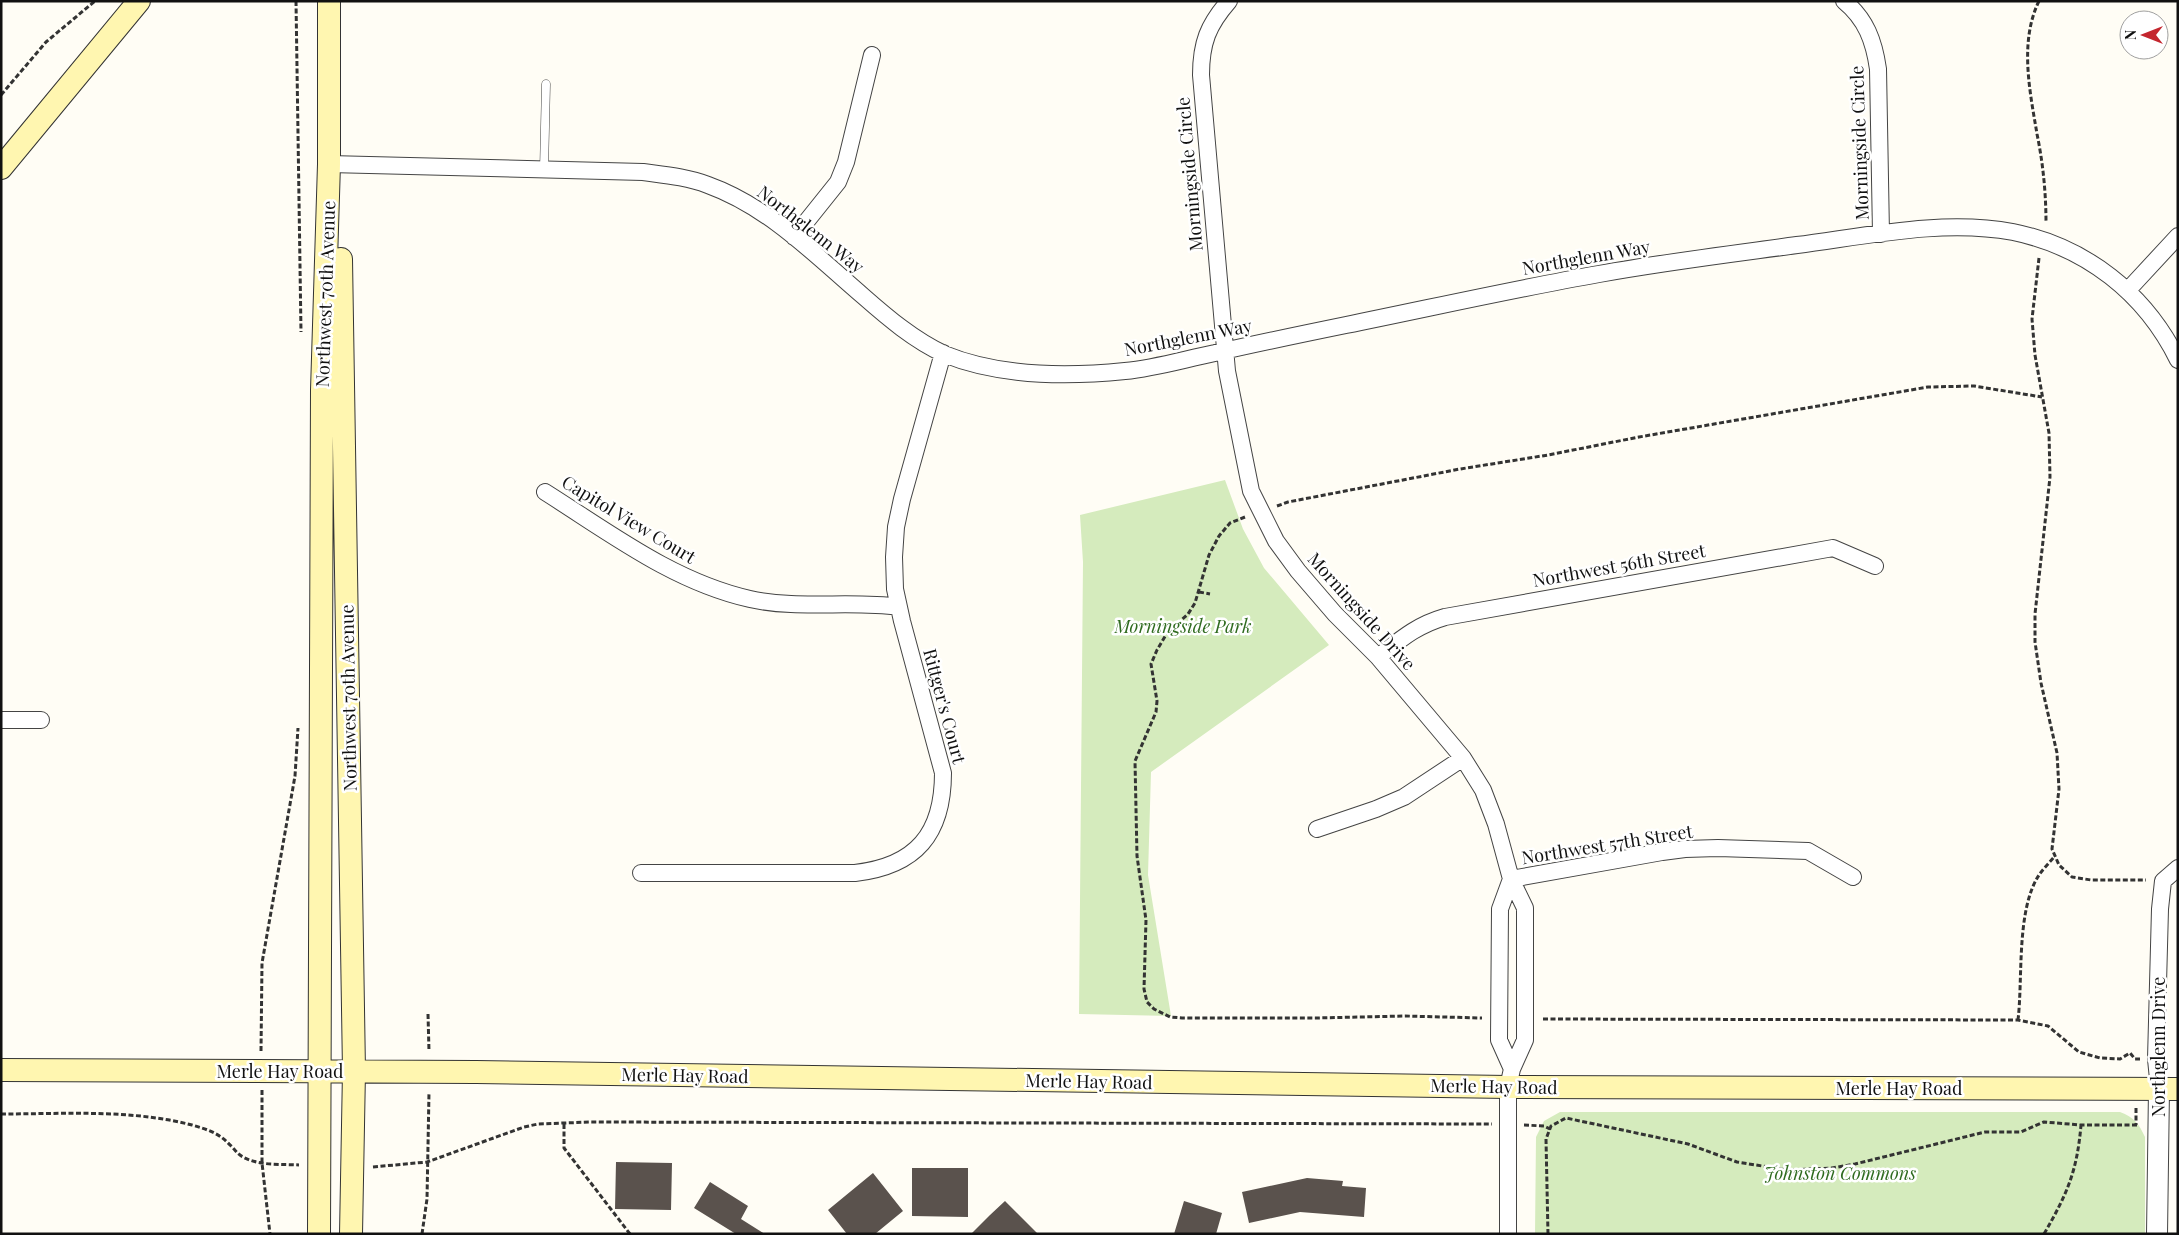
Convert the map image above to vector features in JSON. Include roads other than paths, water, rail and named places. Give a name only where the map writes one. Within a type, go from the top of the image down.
[{"type":"main road","points":[[1,168],[139,1]]},
{"type":"main road","name":"Northwest 70th Avenue","points":[[319,1234],[322,390],[329,164],[329,1]]},
{"type":"main road","name":"Northwest 70th Avenue","points":[[329,164],[340,224],[354,1071],[351,1234]]},
{"type":"main road","name":"Merle Hay Road","points":[[1,1070],[320,1070],[1510,1078],[2168,1089]]},
{"type":"street","name":"Morningside Circle","points":[[1225,351],[1201,54],[1207,33],[1216,15],[1229,1]]},
{"type":"street","name":"Morningside Circle","points":[[1844,1],[1854,10],[1867,28],[1875,49],[1878,69],[1881,234]]},
{"type":"street","points":[[794,237],[838,182],[846,162],[872,55]]},
{"type":"street","name":"Northglenn Way","points":[[329,164],[643,172],[676,176],[705,183],[735,195],[763,212],[916,339],[943,353],[977,365],[1009,372],[1079,373],[1126,371],[1176,363],[1225,351],[1601,273],[1881,234],[1955,227],[2015,233],[2046,241],[2080,255],[2107,272],[2128,290]]},
{"type":"street","points":[[2178,236],[2128,290],[2153,317],[2178,360]]},
{"type":"street","name":"Morningside Drive","points":[[1225,351],[1226,371],[1251,491],[1276,541],[1298,571],[1335,614],[1378,656],[1463,758],[1483,790],[1496,824],[1510,879],[1525,908],[1525,1040],[1510,1078]]},
{"type":"street","name":"Rittger's Court","points":[[641,873],[855,873],[884,868],[897,863],[915,850],[929,833],[938,816],[943,796],[943,773],[899,607],[894,558],[896,527],[943,353]]},
{"type":"street","name":"Capitol View Court","points":[[545,492],[666,568],[708,586],[751,599],[792,604],[876,604],[899,607]]},
{"type":"street","name":"Northwest 56th Street","points":[[1378,656],[1424,623],[1445,617],[1833,548],[1875,566]]},
{"type":"street","points":[[1,720],[41,720]]},
{"type":"street","points":[[1317,829],[1376,809],[1404,797],[1463,758]]},
{"type":"street","name":"Northwest 57th Street","points":[[1510,879],[1670,851],[1718,848],[1808,851],[1853,877]]},
{"type":"street","name":"Northglenn Drive","points":[[2157,1234],[2168,1089],[2156,1059],[2160,909],[2163,880],[2178,868]]},
{"type":"street","name":"Morningside Drive","points":[[1508,1234],[1510,1078],[1499,1040],[1499,1018],[1500,909],[1510,879]]},
{"type":"lane","points":[[544,170],[546,84]]},
{"type":"park label","name":"Morningside Park","points":[[1183,626]]},
{"type":"park label","name":"Johnston Commons","points":[[1840,1173]]}]
